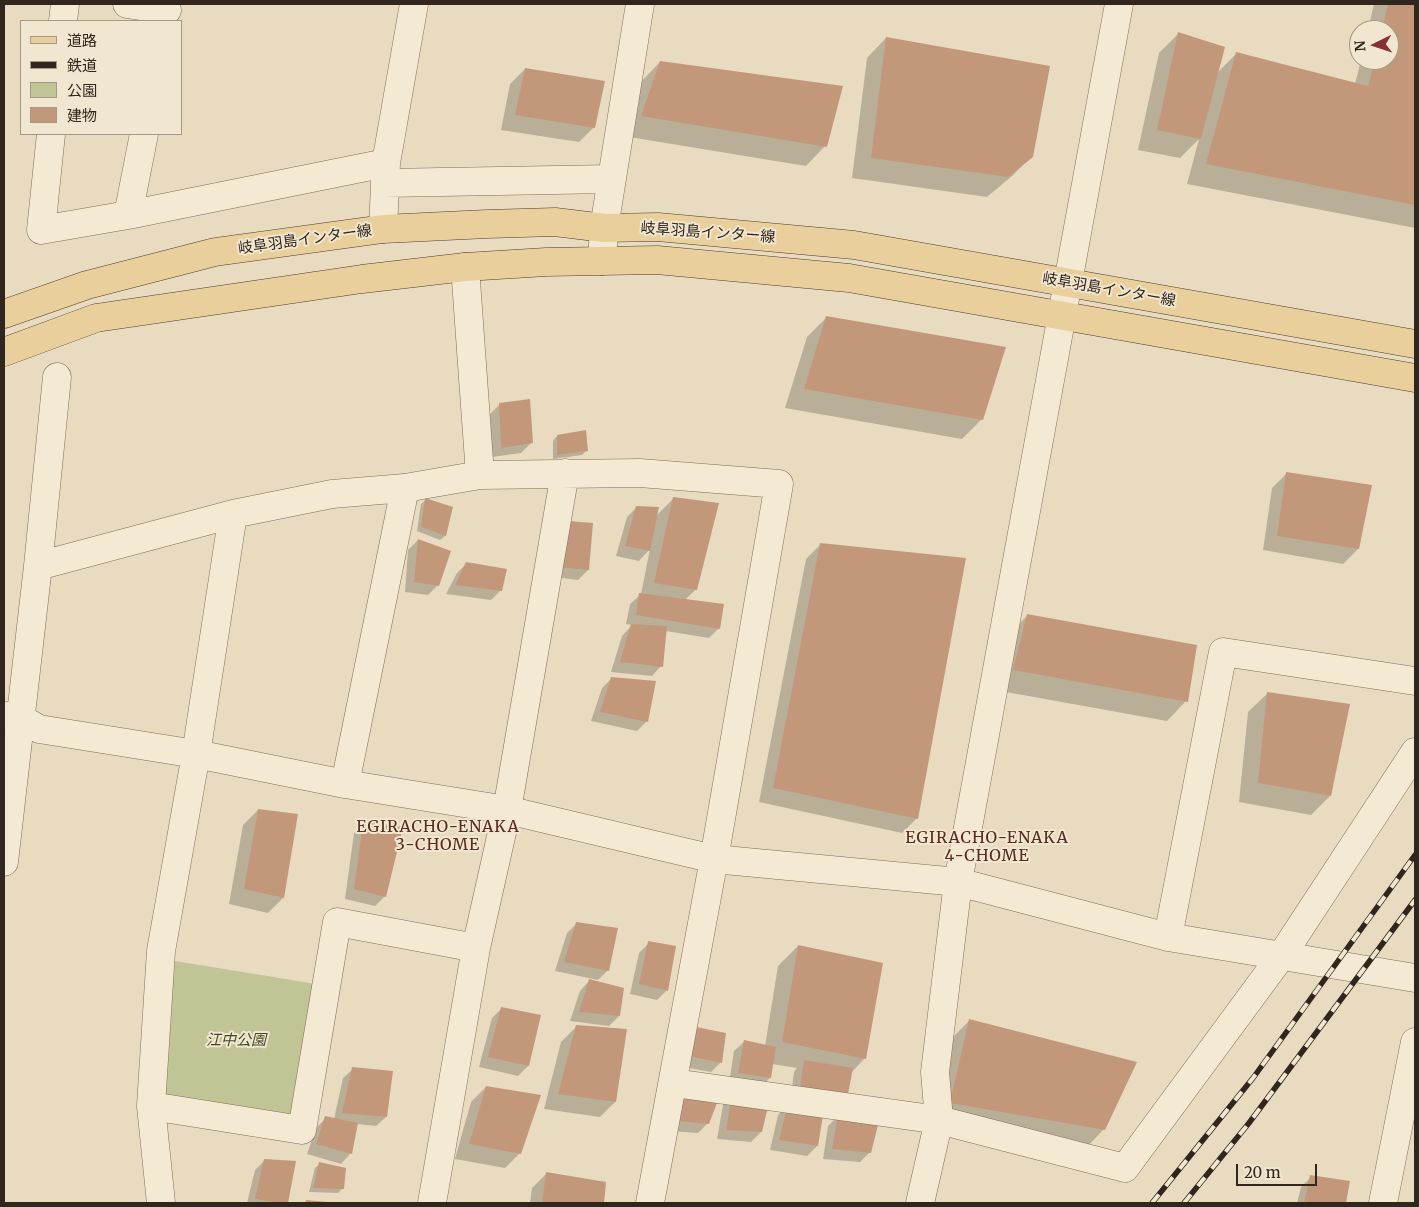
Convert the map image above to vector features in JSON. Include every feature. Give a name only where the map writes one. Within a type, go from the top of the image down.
[{"type":"main road","name":"岐阜羽島インター線","points":[[4,314],[87,285],[215,252],[383,229],[555,222],[604,228],[658,227],[854,245],[1415,344]]},
{"type":"main road","name":"岐阜羽島インター線","points":[[4,352],[96,318],[362,279],[466,267],[546,262],[657,260],[849,278],[1415,378]]},
{"type":"street","points":[[63,20],[65,4]]},
{"type":"street","points":[[127,4],[167,12]]},
{"type":"street","points":[[383,229],[386,173],[414,4]]},
{"type":"street","points":[[602,261],[604,228],[611,179],[640,4]]},
{"type":"street","points":[[920,1203],[939,1120],[935,1072],[958,882],[1119,4]]},
{"type":"street","points":[[51,135],[41,230],[386,173],[611,179]]},
{"type":"street","points":[[128,215],[144,135]]},
{"type":"street","points":[[466,267],[480,475]]},
{"type":"street","points":[[4,862],[12,717],[38,566],[57,377]]},
{"type":"street","points":[[432,1203],[476,948],[507,810],[565,473]]},
{"type":"street","points":[[38,566],[234,514],[332,494],[405,488],[480,475],[640,473],[779,484],[674,1083],[650,1203]]},
{"type":"street","points":[[345,784],[405,488]]},
{"type":"street","points":[[161,1203],[151,1106],[161,951],[196,754],[234,514]]},
{"type":"street","points":[[1168,937],[1223,652],[1415,681]]},
{"type":"street","points":[[12,717],[39,730],[196,754],[345,784],[507,810],[714,859],[958,882],[1168,937],[1415,978]]},
{"type":"street","points":[[674,1083],[939,1120],[1125,1168],[1282,955],[1415,752]]},
{"type":"street","points":[[151,1106],[302,1130],[337,922],[476,948]]},
{"type":"street","points":[[1383,1203],[1415,1042]]},
{"type":"green space","name":"江中公園","points":[[175,961],[316,984],[294,1120],[160,1097]]},
{"type":"building","points":[[1388,4],[1415,4],[1415,205],[1206,164],[1236,52],[1368,86],[1372,70],[1399,70],[1399,20],[1384,20]]},
{"type":"building","points":[[1178,32],[1225,47],[1201,139],[1157,130]]},
{"type":"building","points":[[886,37],[1050,66],[1033,157],[1008,177],[871,158]]},
{"type":"building","points":[[660,61],[843,86],[827,147],[641,116]]},
{"type":"building","points":[[525,68],[605,81],[595,128],[515,115]]},
{"type":"building","points":[[826,316],[1006,347],[983,420],[804,389]]},
{"type":"building","points":[[530,399],[533,443],[501,448],[499,403]]},
{"type":"building","points":[[586,430],[588,451],[557,455],[557,435]]},
{"type":"building","points":[[1286,472],[1372,485],[1359,549],[1277,536]]},
{"type":"building","points":[[673,497],[719,503],[697,590],[654,583]]},
{"type":"building","points":[[425,498],[453,507],[446,536],[421,527]]},
{"type":"building","points":[[636,506],[659,507],[650,551],[625,546]]},
{"type":"building","points":[[568,521],[593,523],[589,570],[556,567]]},
{"type":"building","points":[[418,539],[451,551],[439,586],[414,582]]},
{"type":"building","points":[[820,543],[966,558],[918,819],[773,788]]},
{"type":"building","points":[[466,562],[507,569],[502,591],[455,585]]},
{"type":"building","points":[[639,593],[724,604],[720,629],[636,615]]},
{"type":"building","points":[[1027,614],[1197,645],[1188,702],[1013,670]]},
{"type":"building","points":[[631,624],[667,626],[663,667],[620,662]]},
{"type":"building","points":[[611,677],[656,681],[648,722],[600,712]]},
{"type":"building","points":[[1267,692],[1350,704],[1331,796],[1258,783]]},
{"type":"building","points":[[258,809],[298,814],[284,898],[244,889]]},
{"type":"building","points":[[363,822],[403,827],[386,897],[354,889]]},
{"type":"building","points":[[576,922],[618,928],[609,971],[564,962]]},
{"type":"building","points":[[648,941],[676,946],[668,991],[639,984]]},
{"type":"building","points":[[798,945],[883,963],[866,1059],[782,1042]]},
{"type":"building","points":[[589,979],[624,988],[620,1016],[579,1012]]},
{"type":"building","points":[[501,1007],[541,1015],[529,1066],[488,1057]]},
{"type":"building","points":[[969,1019],[1137,1062],[1105,1130],[950,1103]]},
{"type":"building","points":[[576,1025],[627,1029],[616,1102],[558,1094]]},
{"type":"building","points":[[696,1027],[726,1033],[722,1063],[688,1056]]},
{"type":"building","points":[[744,1040],[776,1047],[771,1078],[738,1073]]},
{"type":"building","points":[[804,1060],[853,1068],[847,1099],[800,1086]]},
{"type":"building","points":[[352,1067],[393,1071],[387,1117],[342,1113]]},
{"type":"building","points":[[486,1086],[541,1095],[521,1154],[469,1144]]},
{"type":"building","points":[[685,1089],[720,1095],[709,1124],[679,1121]]},
{"type":"building","points":[[732,1094],[769,1102],[762,1132],[726,1130]]},
{"type":"building","points":[[788,1104],[824,1109],[818,1146],[779,1140]]},
{"type":"building","points":[[838,1115],[879,1121],[871,1153],[832,1149]]},
{"type":"building","points":[[325,1116],[358,1123],[352,1154],[316,1144]]},
{"type":"building","points":[[264,1159],[296,1161],[288,1203],[255,1199]]},
{"type":"building","points":[[319,1162],[346,1168],[344,1189],[313,1188]]},
{"type":"building","points":[[546,1172],[606,1182],[604,1203],[542,1203]]},
{"type":"building","points":[[1310,1175],[1350,1181],[1346,1203],[1304,1203]]},
{"type":"building","points":[[306,1200],[328,1202],[328,1203],[305,1203]]},
{"type":"railway","points":[[1152,1203],[1253,1078],[1415,855]]},
{"type":"railway","points":[[1184,1203],[1249,1123],[1415,900]]},
{"type":"district","name":"EGIRACHO-ENAKA 3-CHOME","points":[[438,836]]},
{"type":"district","name":"EGIRACHO-ENAKA 4-CHOME","points":[[987,847]]}]
